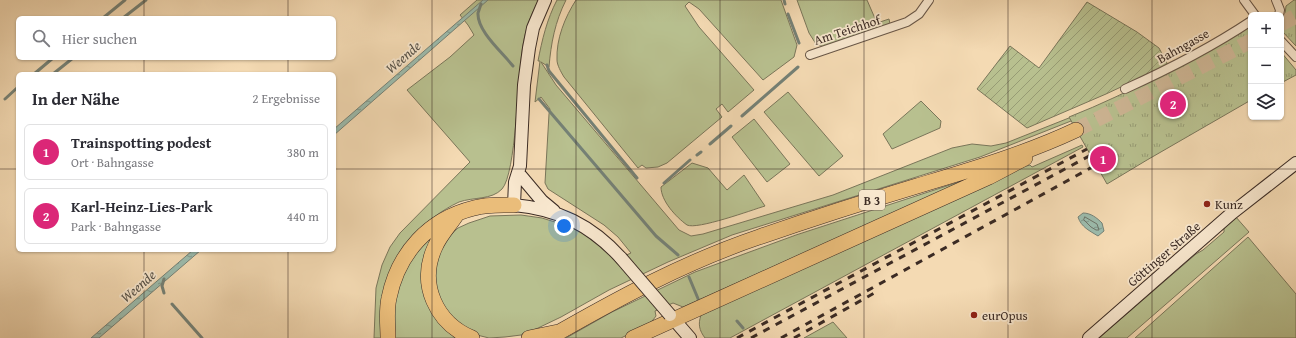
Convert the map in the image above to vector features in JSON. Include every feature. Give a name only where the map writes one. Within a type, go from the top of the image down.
[{"type":"highway","name":"B 3","points":[[555,335],[609,304],[673,272],[757,238],[879,197],[944,178],[1035,147],[1072,132],[989,177],[672,317]]},
{"type":"highway","points":[[388,338],[388,300],[402,261],[409,250],[430,229],[440,222],[457,214],[474,208],[492,205],[516,205]]},
{"type":"highway","points":[[457,214],[438,239],[434,249],[428,277],[429,289],[437,310],[446,321],[454,329],[472,338]]},
{"type":"highway","points":[[633,338],[672,317]]},
{"type":"highway","points":[[529,338],[555,335]]},
{"type":"main road","points":[[545,0],[533,28],[529,48],[524,85],[520,171],[515,182],[516,205],[558,214],[591,230],[606,242],[621,258],[690,338]]},
{"type":"main road","name":"Göttinger Straße","points":[[1090,338],[1232,213],[1296,163]]},
{"type":"main road","points":[[520,171],[542,201],[558,214]]},
{"type":"street","name":"Am Teichhof","points":[[810,55],[907,22],[918,14],[929,0]]},
{"type":"street","points":[[1244,0],[1253,12]]},
{"type":"street","points":[[1276,0],[1280,12]]},
{"type":"street","name":"Bahngasse","points":[[1125,90],[1170,67],[1248,23]]},
{"type":"street","points":[[1284,44],[1296,57]]},
{"type":"green space","points":[[477,0],[539,0],[524,38],[516,124],[507,180],[498,193],[488,197],[459,202],[434,217],[413,235],[382,338],[374,338],[376,288],[382,265],[390,247],[400,233],[470,162],[407,90],[450,57],[474,35],[460,15]]},
{"type":"green space","points":[[557,0],[566,0],[554,33],[549,67],[541,62],[556,85],[679,230],[691,236],[703,234],[833,195],[952,148],[972,144],[991,146],[1006,143],[1094,108],[1071,121],[980,157],[732,235],[668,262],[609,290],[536,329],[521,335],[489,338],[473,334],[453,321],[436,294],[435,261],[449,236],[458,228],[490,216],[521,215],[542,218],[571,227],[593,238],[615,260],[631,253],[618,237],[604,225],[548,189],[545,183],[550,109],[541,97],[535,102],[540,61],[538,61],[543,37],[553,7]]},
{"type":"green space","points":[[576,0],[781,0],[797,45],[794,57],[763,80],[699,9],[689,2],[685,6],[699,27],[754,90],[728,112],[722,104],[716,109],[722,117],[667,163],[658,167],[646,168],[642,165],[638,168],[564,77],[558,66],[557,52],[560,36],[568,14]]},
{"type":"green space","points":[[797,0],[867,0],[877,23],[889,19],[890,24],[824,47],[816,44],[809,33]]},
{"type":"green space","points":[[1296,0],[1296,46],[1284,33],[1284,16],[1286,6]]},
{"type":"green space","points":[[1087,2],[1137,32],[1159,48],[1168,65],[1027,128],[977,89],[1010,46],[1039,68]]},
{"type":"green space","points":[[1248,28],[1248,102],[1107,184],[1069,117],[1139,86]]},
{"type":"green space","points":[[1284,56],[1296,70],[1296,75],[1284,81]]},
{"type":"green space","points":[[788,92],[843,156],[819,176],[764,112]]},
{"type":"green space","points":[[921,101],[941,121],[940,128],[892,149],[883,134]]},
{"type":"green space","points":[[754,119],[790,164],[767,182],[732,137]]},
{"type":"green space","points":[[1082,145],[1083,147],[730,338],[705,338],[701,332],[699,324],[701,315],[1020,168],[1030,165],[1032,167]]},
{"type":"green space","points":[[692,163],[708,168],[727,190],[744,175],[765,206],[702,225],[687,225],[678,218],[666,203],[661,187]]},
{"type":"green space","points":[[959,182],[958,184],[683,307],[673,303],[655,311],[656,316],[646,326],[621,338],[566,338],[612,312],[695,272],[796,235]]},
{"type":"green space","points":[[1235,216],[1249,232],[1127,338],[1099,338],[1196,254],[1224,232],[1224,226]]},
{"type":"green space","points":[[431,237],[423,272],[461,338],[393,338],[394,306],[397,289],[414,252]]},
{"type":"green space","points":[[1248,237],[1296,294],[1296,338],[1135,338]]},
{"type":"green space","points":[[833,322],[847,338],[804,338]]},
{"type":"water","points":[[483,0],[488,0],[336,133],[336,127]]},
{"type":"water","points":[[1083,213],[1098,219],[1102,223],[1104,231],[1098,236],[1086,228],[1078,217]]},
{"type":"water","points":[[191,252],[199,252],[99,338],[91,338]]},
{"type":"waterway","points":[[105,16],[125,0]]},
{"type":"waterway","points":[[126,16],[146,0]]},
{"type":"waterway","points":[[784,0],[785,4]]},
{"type":"waterway","points":[[481,4],[478,13],[482,27],[491,41],[513,66]]},
{"type":"waterway","points":[[788,14],[799,43]]},
{"type":"waterway","points":[[36,72],[51,60]]},
{"type":"waterway","points":[[56,72],[70,60]]},
{"type":"waterway","points":[[547,65],[549,71],[637,178]]},
{"type":"waterway","points":[[742,116],[798,67]]},
{"type":"waterway","points":[[5,99],[16,89]]},
{"type":"waterway","points":[[539,99],[656,236],[678,255]]},
{"type":"waterway","points":[[710,144],[731,126]]},
{"type":"waterway","points":[[697,155],[701,152]]},
{"type":"waterway","points":[[664,183],[690,160]]},
{"type":"waterway","points":[[689,277],[699,301]]},
{"type":"waterway","name":"Weende","points":[[164,279],[162,286],[164,293]]},
{"type":"waterway","points":[[172,304],[202,338]]},
{"type":"waterway","points":[[737,321],[743,328]]},
{"type":"tunnel","points":[[1284,22],[1296,16]]},
{"type":"tunnel","points":[[1076,130],[1248,43]]},
{"type":"railway","points":[[737,338],[1087,149]]},
{"type":"railway","points":[[751,338],[1091,155]]},
{"type":"railway","points":[[781,338],[1096,165]]},
{"type":"railway","points":[[794,338],[878,291]]},
{"type":"place","name":"Karl-Heinz-Lies-Park","points":[[1173,104]]},
{"type":"place","name":"Trainspotting podest","points":[[1103,159]]},
{"type":"place","name":"Kunz","points":[[1207,204]]},
{"type":"place","name":"eurOpus","points":[[974,315]]}]
